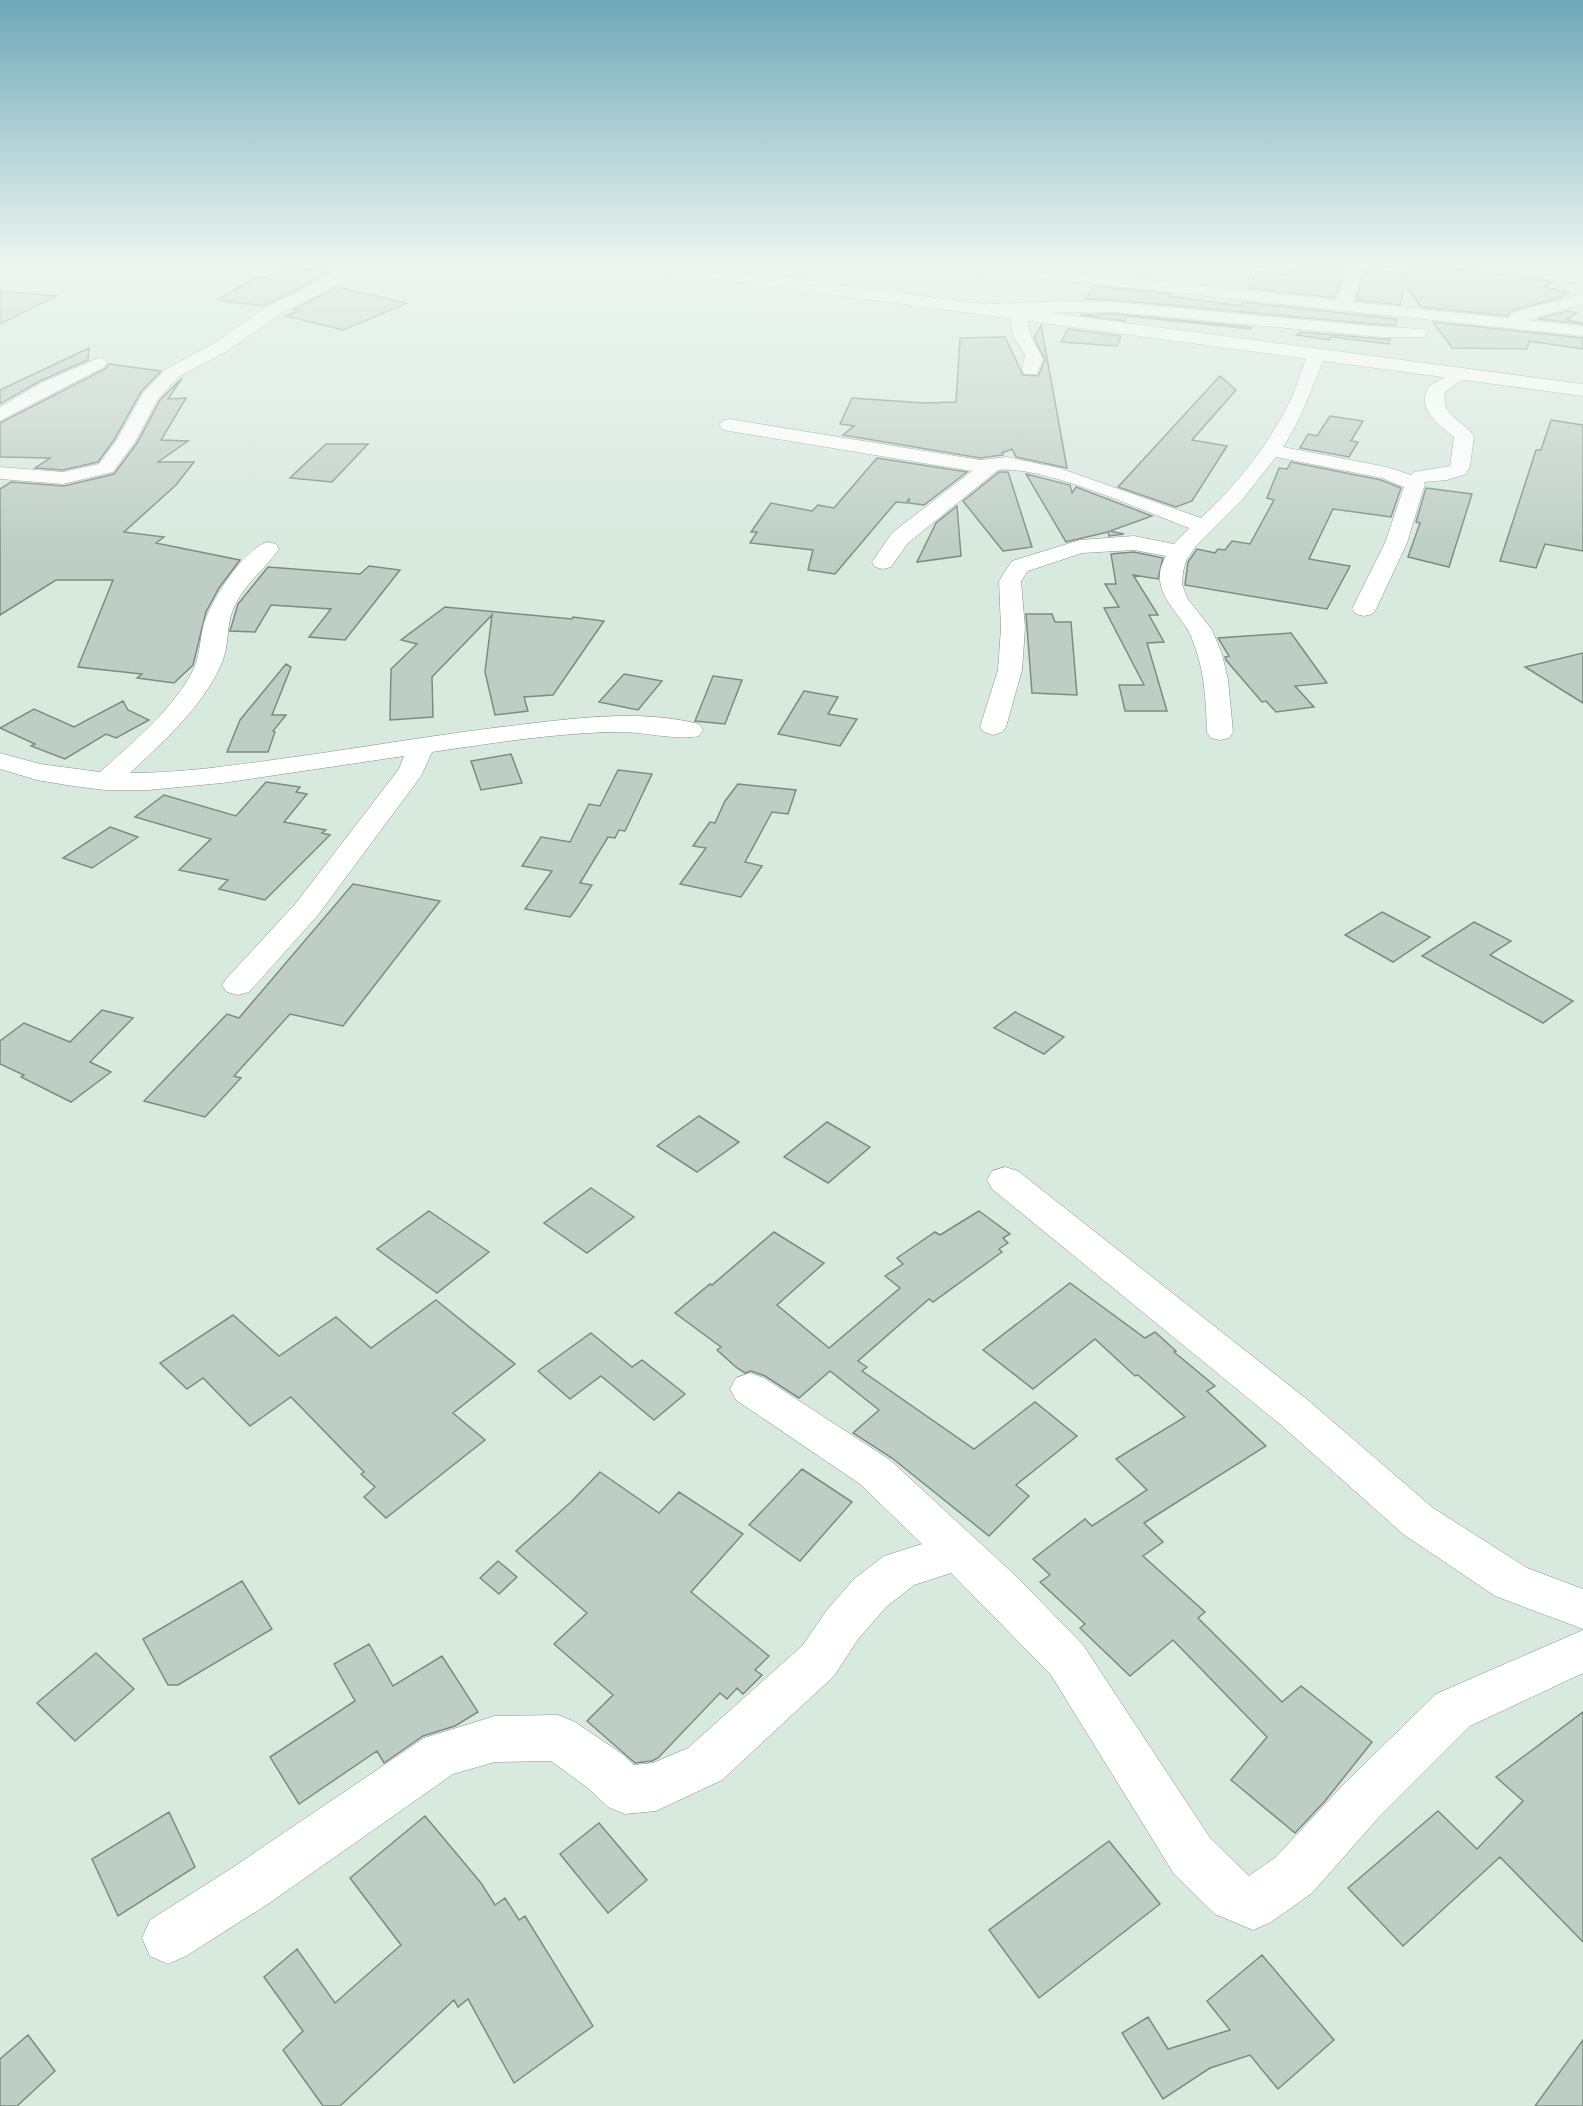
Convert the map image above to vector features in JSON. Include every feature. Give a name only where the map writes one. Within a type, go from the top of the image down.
[{"type":"street","points":[[0,473],[63,478],[106,468],[125,442],[150,397],[172,373],[194,361]]},
{"type":"street","points":[[1031,370],[1035,361]]},
{"type":"street","points":[[1220,732],[1210,655],[1199,628],[1178,603],[1171,585],[1172,573],[1179,552],[1224,507],[1270,450],[1299,401],[1314,361]]},
{"type":"street","points":[[1369,361],[1583,390]]},
{"type":"street","points":[[0,415],[48,387],[98,363]]},
{"type":"street","points":[[1421,476],[1447,474],[1459,470],[1462,462],[1461,446],[1464,435],[1437,413],[1433,403],[1436,390],[1461,374]]},
{"type":"street","points":[[729,424],[980,466],[1007,463],[1052,472],[1203,526]]},
{"type":"street","points":[[1270,450],[1387,473],[1415,484],[1396,543],[1364,609]]},
{"type":"street","points":[[883,562],[900,538],[992,465]]},
{"type":"street","points":[[993,727],[1010,670],[1012,628],[1010,581],[1020,566],[1080,547],[1134,543],[1179,552]]},
{"type":"street","points":[[105,782],[130,759],[194,690],[211,660],[215,625],[220,613],[245,574],[268,549]]},
{"type":"street","points":[[0,761],[54,776],[105,782],[158,782],[203,778],[422,745],[568,727],[630,724],[690,730]]},
{"type":"street","points":[[238,985],[321,890],[412,770],[422,745]]},
{"type":"street","points":[[1005,1180],[1295,1413],[1418,1521],[1511,1582],[1583,1609]]},
{"type":"street","points":[[750,1389],[875,1472],[959,1551],[1067,1660],[1192,1856],[1233,1896],[1253,1904],[1294,1875],[1361,1801],[1454,1710],[1583,1651]]},
{"type":"street","points":[[168,1938],[250,1886],[441,1754],[495,1739],[558,1738],[605,1771],[625,1790],[656,1787],[705,1764],[818,1661],[843,1624],[870,1593],[900,1570],[959,1551]]},
{"type":"building","points":[[61,361],[85,361],[40,381],[0,404],[0,390]]},
{"type":"building","points":[[959,361],[1017,361],[1023,375],[1038,376],[1044,361],[1048,361],[1067,468],[1016,457],[1012,449],[1002,453],[1003,455],[980,458],[843,435],[854,426],[840,424],[852,398],[924,403],[956,402]]},
{"type":"building","points":[[109,364],[161,371],[141,392],[114,440],[98,462],[63,470],[35,468],[50,458],[0,457],[0,423],[105,369]]},
{"type":"building","points":[[1220,376],[1236,390],[1192,440],[1227,446],[1192,501],[1176,507],[1118,487]]},
{"type":"building","points":[[182,378],[168,399],[186,398],[161,440],[188,441],[158,462],[194,462],[176,485],[124,532],[164,537],[156,543],[240,560],[219,588],[206,612],[193,665],[174,683],[137,678],[142,674],[78,667],[113,580],[56,580],[0,615],[0,489],[11,482],[64,486],[114,474],[137,443],[160,400]]},
{"type":"building","points":[[1330,416],[1363,421],[1351,441],[1358,442],[1349,457],[1300,448],[1308,434],[1317,436]]},
{"type":"building","points":[[1551,420],[1583,425],[1583,551],[1545,544],[1536,568],[1500,561],[1536,450],[1541,450]]},
{"type":"building","points":[[326,444],[368,444],[332,482],[290,478]]},
{"type":"building","points":[[877,458],[967,472],[924,505],[909,503],[909,498],[907,503],[896,502],[835,574],[808,570],[813,550],[750,543],[757,532],[751,532],[771,503],[812,511],[818,505],[834,508]]},
{"type":"building","points":[[1291,462],[1381,480],[1401,488],[1391,517],[1333,509],[1309,559],[1350,566],[1327,609],[1185,585],[1188,562],[1197,549],[1215,553],[1218,549],[1225,550],[1232,541],[1250,544],[1274,500],[1267,498],[1279,468],[1287,469]]},
{"type":"building","points":[[999,472],[1008,472],[1032,547],[1003,551],[963,501]]},
{"type":"building","points":[[1026,474],[1070,485],[1072,493],[1076,487],[1152,516],[1110,531],[1124,534],[1109,536],[1108,532],[1066,542]]},
{"type":"building","points":[[1426,488],[1472,494],[1449,567],[1408,557],[1420,523],[1416,522]]},
{"type":"building","points":[[957,506],[961,556],[917,562],[936,523]]},
{"type":"building","points":[[1134,552],[1163,558],[1158,579],[1133,575],[1158,615],[1149,615],[1164,642],[1147,643],[1167,711],[1125,711],[1119,685],[1144,685],[1104,608],[1119,607],[1105,584],[1116,584],[1111,554]]},
{"type":"building","points":[[369,566],[400,570],[345,640],[309,637],[331,609],[271,605],[255,632],[230,631],[238,604],[268,567],[360,574]]},
{"type":"building","points":[[445,607],[604,621],[553,695],[524,697],[528,711],[495,715],[485,672],[492,615],[432,677],[433,717],[390,720],[391,669],[417,644],[401,640]]},
{"type":"building","points":[[1026,614],[1052,614],[1055,622],[1071,622],[1077,695],[1032,693]]},
{"type":"building","points":[[1291,633],[1327,683],[1295,686],[1314,707],[1276,712],[1266,701],[1262,702],[1226,660],[1225,657],[1229,656],[1218,638]]},
{"type":"building","points":[[1583,653],[1583,703],[1525,667]]},
{"type":"building","points":[[286,664],[291,667],[272,715],[286,715],[273,731],[275,732],[268,752],[227,752],[240,720]]},
{"type":"building","points":[[624,674],[662,681],[638,710],[599,702]]},
{"type":"building","points":[[713,676],[742,680],[725,724],[695,721]]},
{"type":"building","points":[[804,691],[838,697],[828,714],[857,719],[840,746],[778,734]]},
{"type":"building","points":[[123,701],[128,710],[149,720],[116,738],[106,734],[65,759],[31,746],[35,744],[0,728],[34,709],[74,727]]},
{"type":"building","points":[[511,754],[522,783],[481,790],[471,761]]},
{"type":"building","points":[[618,770],[652,774],[625,831],[619,830],[615,838],[608,837],[580,883],[592,885],[576,909],[570,917],[525,909],[552,871],[522,866],[541,837],[570,842],[589,804],[600,806]]},
{"type":"building","points":[[266,782],[300,787],[296,792],[307,794],[284,822],[326,830],[322,833],[330,835],[265,900],[219,889],[228,880],[179,870],[211,839],[135,817],[164,795],[236,816]]},
{"type":"building","points":[[738,784],[796,790],[788,814],[772,812],[745,862],[762,866],[741,897],[680,884],[706,848],[693,846],[710,822],[715,823],[725,801]]},
{"type":"building","points":[[110,827],[138,837],[92,868],[63,858]]},
{"type":"building","points":[[353,884],[440,901],[343,1026],[290,1014],[234,1076],[241,1078],[205,1117],[144,1101],[227,1014],[239,1018]]},
{"type":"building","points":[[1382,912],[1430,937],[1393,962],[1345,935]]},
{"type":"building","points":[[1474,922],[1511,941],[1490,955],[1573,1001],[1543,1023],[1422,956]]},
{"type":"building","points":[[102,1010],[133,1018],[90,1062],[111,1072],[71,1102],[0,1064],[0,1041],[24,1023],[70,1042]]},
{"type":"building","points":[[1015,1012],[1064,1037],[1044,1054],[994,1028]]},
{"type":"building","points":[[699,1116],[739,1142],[697,1172],[657,1146]]},
{"type":"building","points":[[827,1122],[870,1147],[828,1183],[784,1157]]},
{"type":"building","points":[[591,1188],[634,1217],[587,1253],[544,1223]]},
{"type":"building","points":[[429,1211],[489,1252],[437,1293],[377,1249]]},
{"type":"building","points":[[979,1211],[1010,1234],[1003,1238],[1008,1243],[999,1249],[1002,1252],[933,1302],[929,1299],[858,1361],[867,1367],[862,1371],[974,1449],[1035,1402],[1077,1436],[1016,1485],[1029,1496],[989,1536],[892,1458],[853,1433],[879,1410],[830,1371],[799,1398],[765,1376],[751,1371],[745,1373],[737,1368],[717,1350],[721,1347],[675,1313],[774,1232],[824,1263],[777,1305],[829,1348],[900,1288],[885,1276],[903,1264],[897,1258],[935,1232],[940,1235]]},
{"type":"building","points":[[1070,1283],[1145,1338],[1155,1332],[1176,1351],[1174,1352],[1215,1386],[1207,1391],[1266,1446],[1144,1523],[1163,1542],[1143,1556],[1205,1612],[1198,1618],[1282,1702],[1301,1686],[1372,1742],[1325,1801],[1295,1833],[1231,1780],[1267,1737],[1173,1640],[1130,1676],[1080,1628],[1085,1624],[1040,1582],[1050,1575],[1033,1559],[1085,1519],[1092,1526],[1147,1490],[1116,1459],[1185,1417],[1095,1339],[1033,1389],[983,1350]]},
{"type":"building","points":[[436,1300],[515,1364],[453,1413],[485,1440],[386,1518],[364,1497],[375,1487],[361,1474],[364,1472],[291,1397],[250,1426],[203,1378],[187,1389],[160,1363],[233,1315],[279,1356],[336,1317],[371,1348]]},
{"type":"building","points":[[591,1333],[632,1367],[642,1360],[685,1394],[654,1420],[601,1376],[570,1399],[538,1371]]},
{"type":"building","points":[[802,1469],[852,1502],[800,1561],[749,1525]]},
{"type":"building","points":[[600,1472],[659,1513],[679,1492],[743,1534],[691,1592],[769,1656],[755,1670],[762,1675],[743,1694],[737,1688],[727,1699],[720,1693],[658,1758],[652,1761],[635,1763],[587,1721],[613,1695],[554,1644],[587,1613],[516,1551],[571,1502]]},
{"type":"building","points":[[498,1561],[517,1577],[499,1594],[480,1578]]},
{"type":"building","points":[[242,1581],[272,1629],[178,1685],[168,1685],[143,1639]]},
{"type":"building","points":[[369,1644],[393,1686],[442,1656],[478,1712],[455,1726],[423,1736],[384,1763],[377,1751],[299,1804],[270,1757],[355,1701],[334,1664]]},
{"type":"building","points":[[96,1653],[134,1689],[75,1741],[37,1703]]},
{"type":"building","points":[[1583,1712],[1583,1942],[1500,1857],[1403,1946],[1348,1888],[1438,1811],[1477,1849],[1523,1801],[1496,1777]]},
{"type":"building","points":[[169,1812],[195,1867],[118,1916],[92,1859]]},
{"type":"building","points":[[425,1816],[481,1883],[495,1905],[505,1898],[519,1920],[525,1916],[593,2026],[514,2083],[468,1999],[458,2007],[454,2000],[340,2106],[323,2106],[283,2050],[303,2031],[264,1977],[297,1949],[335,2003],[401,1945],[350,1878]]},
{"type":"building","points":[[599,1823],[647,1880],[608,1913],[560,1854]]},
{"type":"building","points":[[1109,1841],[1160,1904],[1039,1998],[989,1930]]},
{"type":"building","points":[[1262,1955],[1334,2040],[1278,2089],[1250,2055],[1210,2068],[1163,2099],[1122,2033],[1148,2017],[1168,2049],[1230,2030],[1207,2001]]},
{"type":"building","points":[[28,2035],[55,2071],[17,2106],[0,2106],[0,2059]]},
{"type":"building","points":[[1583,2040],[1583,2106],[1535,2106]]}]
